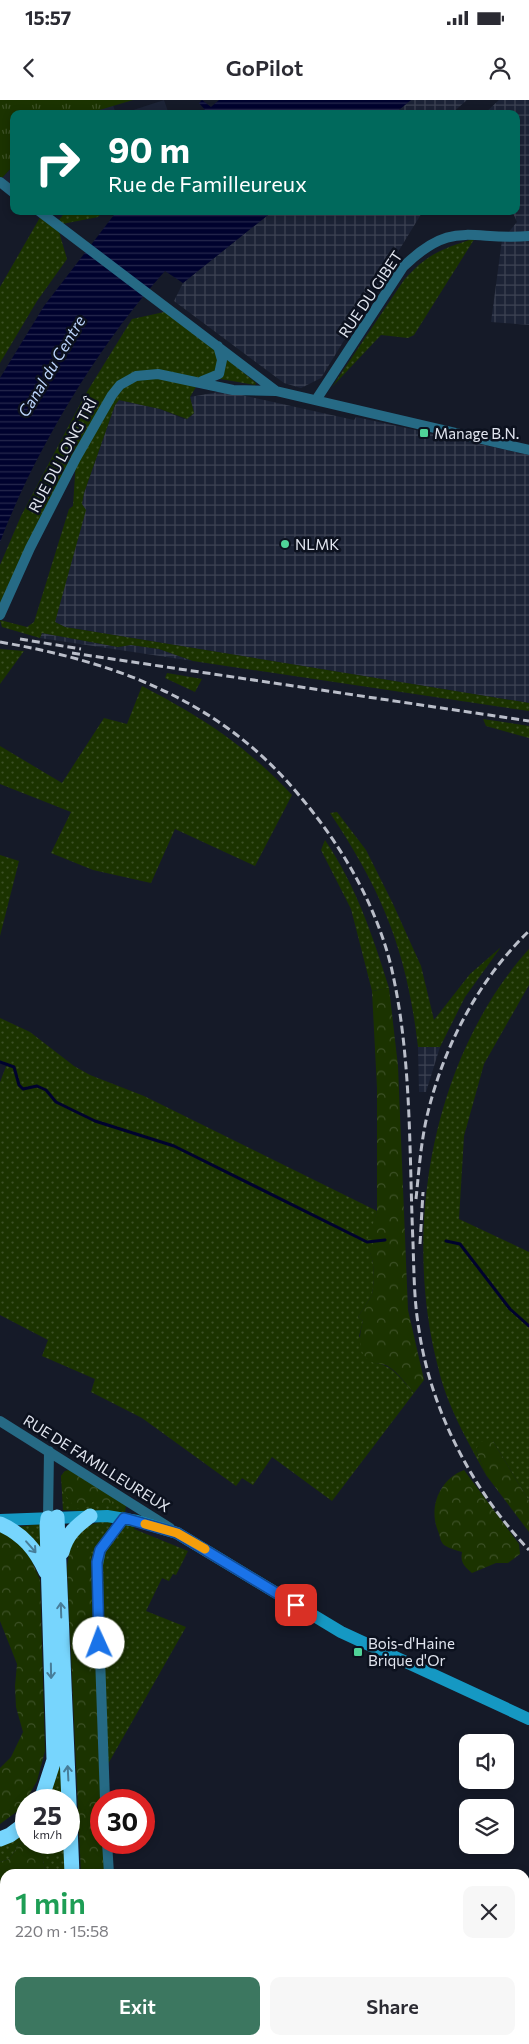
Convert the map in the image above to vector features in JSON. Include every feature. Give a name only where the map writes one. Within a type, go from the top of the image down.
[{"type":"highway","points":[[60,1564],[64,1543],[77,1525],[90,1516]]},
{"type":"highway","points":[[53,1518],[60,1564],[72,1869]]},
{"type":"highway","points":[[45,1789],[54,1760],[47,1526],[53,1518]]},
{"type":"highway","points":[[0,1522],[17,1533],[33,1548],[49,1580]]},
{"type":"highway","points":[[0,1839],[15,1831]]},
{"type":"street","points":[[0,182],[10,190]]},
{"type":"street","points":[[44,215],[276,391],[529,450]]},
{"type":"street","name":"RUE DU GIBET","points":[[316,400],[402,267],[420,250],[440,239],[458,234],[529,236]]},
{"type":"street","points":[[198,382],[219,374],[222,360],[218,346]]},
{"type":"street","name":"RUE DU LONG TRÎ","points":[[0,616],[30,548],[76,458],[112,395],[120,385],[136,376],[158,374],[233,390],[276,391]]},
{"type":"street","name":"RUE DE FAMILLEUREUX","points":[[0,1421],[177,1533],[341,1632],[529,1720]]},
{"type":"street","points":[[49,1451],[53,1518]]},
{"type":"street","name":"RUE DE FAMILLEUREUX","points":[[0,1522],[90,1516],[124,1518],[177,1533]]},
{"type":"street","points":[[105,1789],[97,1570],[100,1550],[124,1518]]},
{"type":"street","points":[[108,1854],[109,1869]]},
{"type":"shaded area","points":[[164,100],[168,110],[133,110]]},
{"type":"shaded area","points":[[411,100],[467,100],[456,110],[399,110]]},
{"type":"shaded area","points":[[499,100],[529,100],[529,325],[491,322],[502,240],[517,222],[514,215],[520,215],[520,110],[488,110]]},
{"type":"shaded area","points":[[113,105],[115,110],[96,110]]},
{"type":"shaded area","points":[[10,169],[10,189],[0,180]]},
{"type":"shaded area","points":[[268,215],[421,215],[321,378],[301,388],[284,383],[174,301],[183,283]]},
{"type":"shaded area","name":"NLMK","points":[[224,391],[354,420],[356,417],[529,455],[529,703],[65,627],[55,622],[84,493],[115,405],[119,400],[160,409],[184,419],[194,413],[190,397]]},
{"type":"shaded area","points":[[42,633],[118,647],[131,645],[159,649],[193,661],[40,638]]},
{"type":"shaded area","points":[[418,1047],[440,1047],[426,1092],[419,1092]]},
{"type":"green space","points":[[0,100],[133,100],[99,110],[10,110],[10,169],[0,180]]},
{"type":"green space","points":[[41,215],[56,224],[63,215],[100,215],[98,217],[57,225],[67,259],[37,301],[0,363],[0,287]]},
{"type":"green space","points":[[475,238],[414,335],[408,338],[381,335],[332,387],[404,280],[421,263],[436,253]]},
{"type":"green space","points":[[169,311],[256,383],[255,385],[215,378],[199,382],[190,397],[194,413],[187,419],[160,409],[119,400],[115,405],[84,493],[82,504],[86,510],[55,622],[65,627],[529,703],[529,711],[193,661],[159,649],[131,645],[118,647],[42,633],[40,638],[2,627],[0,620],[27,627],[34,622],[69,509],[73,506],[76,460],[0,615],[0,565],[21,516],[85,395],[132,319]]},
{"type":"green space","points":[[0,649],[24,651],[0,684]]},
{"type":"green space","points":[[167,673],[202,679],[195,692],[165,678]]},
{"type":"green space","points":[[142,686],[222,733],[257,761],[292,795],[255,866],[175,829],[151,883],[93,870],[51,853],[71,812],[0,784],[0,746],[62,783],[104,718],[127,724]]},
{"type":"green space","points":[[483,719],[529,726],[529,738],[486,726]]},
{"type":"green space","points":[[337,812],[366,850],[393,904],[421,966],[434,1020],[470,974],[501,947],[465,997],[440,1047],[418,1047],[407,981],[390,924],[365,870],[330,813]]},
{"type":"green space","points":[[325,840],[355,893],[377,949],[389,988],[372,991],[351,909],[321,850]]},
{"type":"green space","points":[[0,855],[19,861],[0,936]]},
{"type":"green space","points":[[529,949],[529,985],[484,1064],[464,1136],[459,1219],[529,1252],[529,1501],[493,1441],[476,1450],[486,1475],[452,1409],[438,1367],[428,1314],[423,1259],[425,1203],[434,1147],[448,1092],[469,1040],[496,992]]},
{"type":"green space","points":[[389,988],[398,1066],[408,1310],[424,1380],[414,1393],[393,1370],[385,1365],[368,1360],[364,1355],[360,1345],[363,1321],[358,1317],[372,1295],[373,1263],[367,1242],[377,1211],[377,1088],[372,991]]},
{"type":"green space","points":[[0,1018],[30,1032],[74,1066],[90,1075],[144,1096],[377,1211],[368,1243],[373,1263],[372,1295],[358,1317],[363,1321],[359,1336],[374,1363],[387,1366],[414,1393],[332,1501],[272,1457],[253,1485],[242,1478],[236,1486],[142,1418],[91,1392],[95,1379],[42,1356],[48,1340],[0,1315],[0,1082],[7,1064],[0,1062]]},
{"type":"green space","points":[[489,1438],[493,1441],[529,1501],[529,1532],[486,1475],[476,1450],[479,1443]]},
{"type":"green space","points":[[71,1470],[126,1505],[125,1513],[63,1510],[61,1476],[65,1471]]},
{"type":"green space","points":[[71,1470],[112,1495],[112,1505],[99,1507],[95,1500],[87,1507],[76,1509],[63,1492],[61,1476],[65,1471]]},
{"type":"green space","points":[[464,1470],[519,1544],[520,1554],[508,1563],[496,1563],[472,1573],[463,1564],[462,1552],[448,1548],[442,1542],[434,1513],[438,1495],[443,1487],[448,1480]]},
{"type":"green space","points":[[124,1518],[137,1521],[134,1529],[188,1551],[176,1575],[173,1574],[169,1581],[162,1578],[146,1611],[186,1627],[104,1771],[70,1547],[77,1535],[91,1525],[110,1521],[112,1527]]},
{"type":"green space","points":[[40,1524],[44,1550],[17,1527]]},
{"type":"green space","points":[[0,1530],[14,1537],[20,1543],[34,1565],[40,1580],[45,1751],[37,1781],[32,1789],[15,1789],[15,1813],[0,1824],[0,1768],[11,1757],[23,1732],[16,1707],[17,1664],[0,1621]]},
{"type":"green space","points":[[76,1545],[90,1554],[97,1570],[100,1789],[90,1789],[90,1854],[108,1854],[109,1869],[81,1869],[80,1789],[77,1789],[67,1567],[70,1547]]},
{"type":"green space","points":[[60,1732],[63,1789],[47,1789]]},
{"type":"green space","points":[[15,1835],[15,1851],[9,1859],[0,1862],[0,1845]]},
{"type":"green space","points":[[15,1851],[15,1854],[41,1854],[45,1869],[0,1869],[0,1862],[9,1859]]},
{"type":"green space","points":[[41,1854],[66,1854],[67,1869],[45,1869]]},
{"type":"water","points":[[202,100],[211,107],[219,100],[411,100],[399,110],[205,110],[199,103]]},
{"type":"water","name":"Canal du Centre","points":[[114,215],[268,215],[183,283],[165,271],[140,300],[93,365],[50,435],[14,507],[0,542],[0,378],[44,306]]},
{"type":"waterway","points":[[0,1062],[14,1067],[19,1085],[23,1089],[37,1086],[46,1090],[56,1102],[95,1121],[174,1146],[367,1242],[385,1240]]},
{"type":"waterway","points":[[446,1241],[460,1244],[510,1309],[529,1326]]},
{"type":"railway","points":[[20,639],[81,649]]},
{"type":"railway","points":[[0,642],[43,650],[125,674],[164,691],[200,710],[235,734],[268,762],[298,794],[342,853],[366,896],[376,919],[391,966],[398,1000],[406,1069],[415,1297],[419,1330],[433,1390],[444,1420],[473,1476],[490,1502],[529,1550]]},
{"type":"railway","points":[[72,653],[529,721]]},
{"type":"railway","points":[[416,1199],[426,1123],[443,1063],[479,992],[494,970],[529,931]]},
{"type":"railway","points":[[420,1244],[423,1192]]},
{"type":"slow traffic","points":[[145,1524],[177,1533],[205,1549]]},
{"type":"place","name":"Manage B.N.","points":[[424,433]]},
{"type":"place","name":"NLMK","points":[[285,544]]},
{"type":"place","name":"Bois-d'Haine Brique d'Or","points":[[358,1652]]},
{"type":"route","points":[[99,1643],[97,1562],[100,1550],[124,1518],[177,1533],[296,1605]]}]
